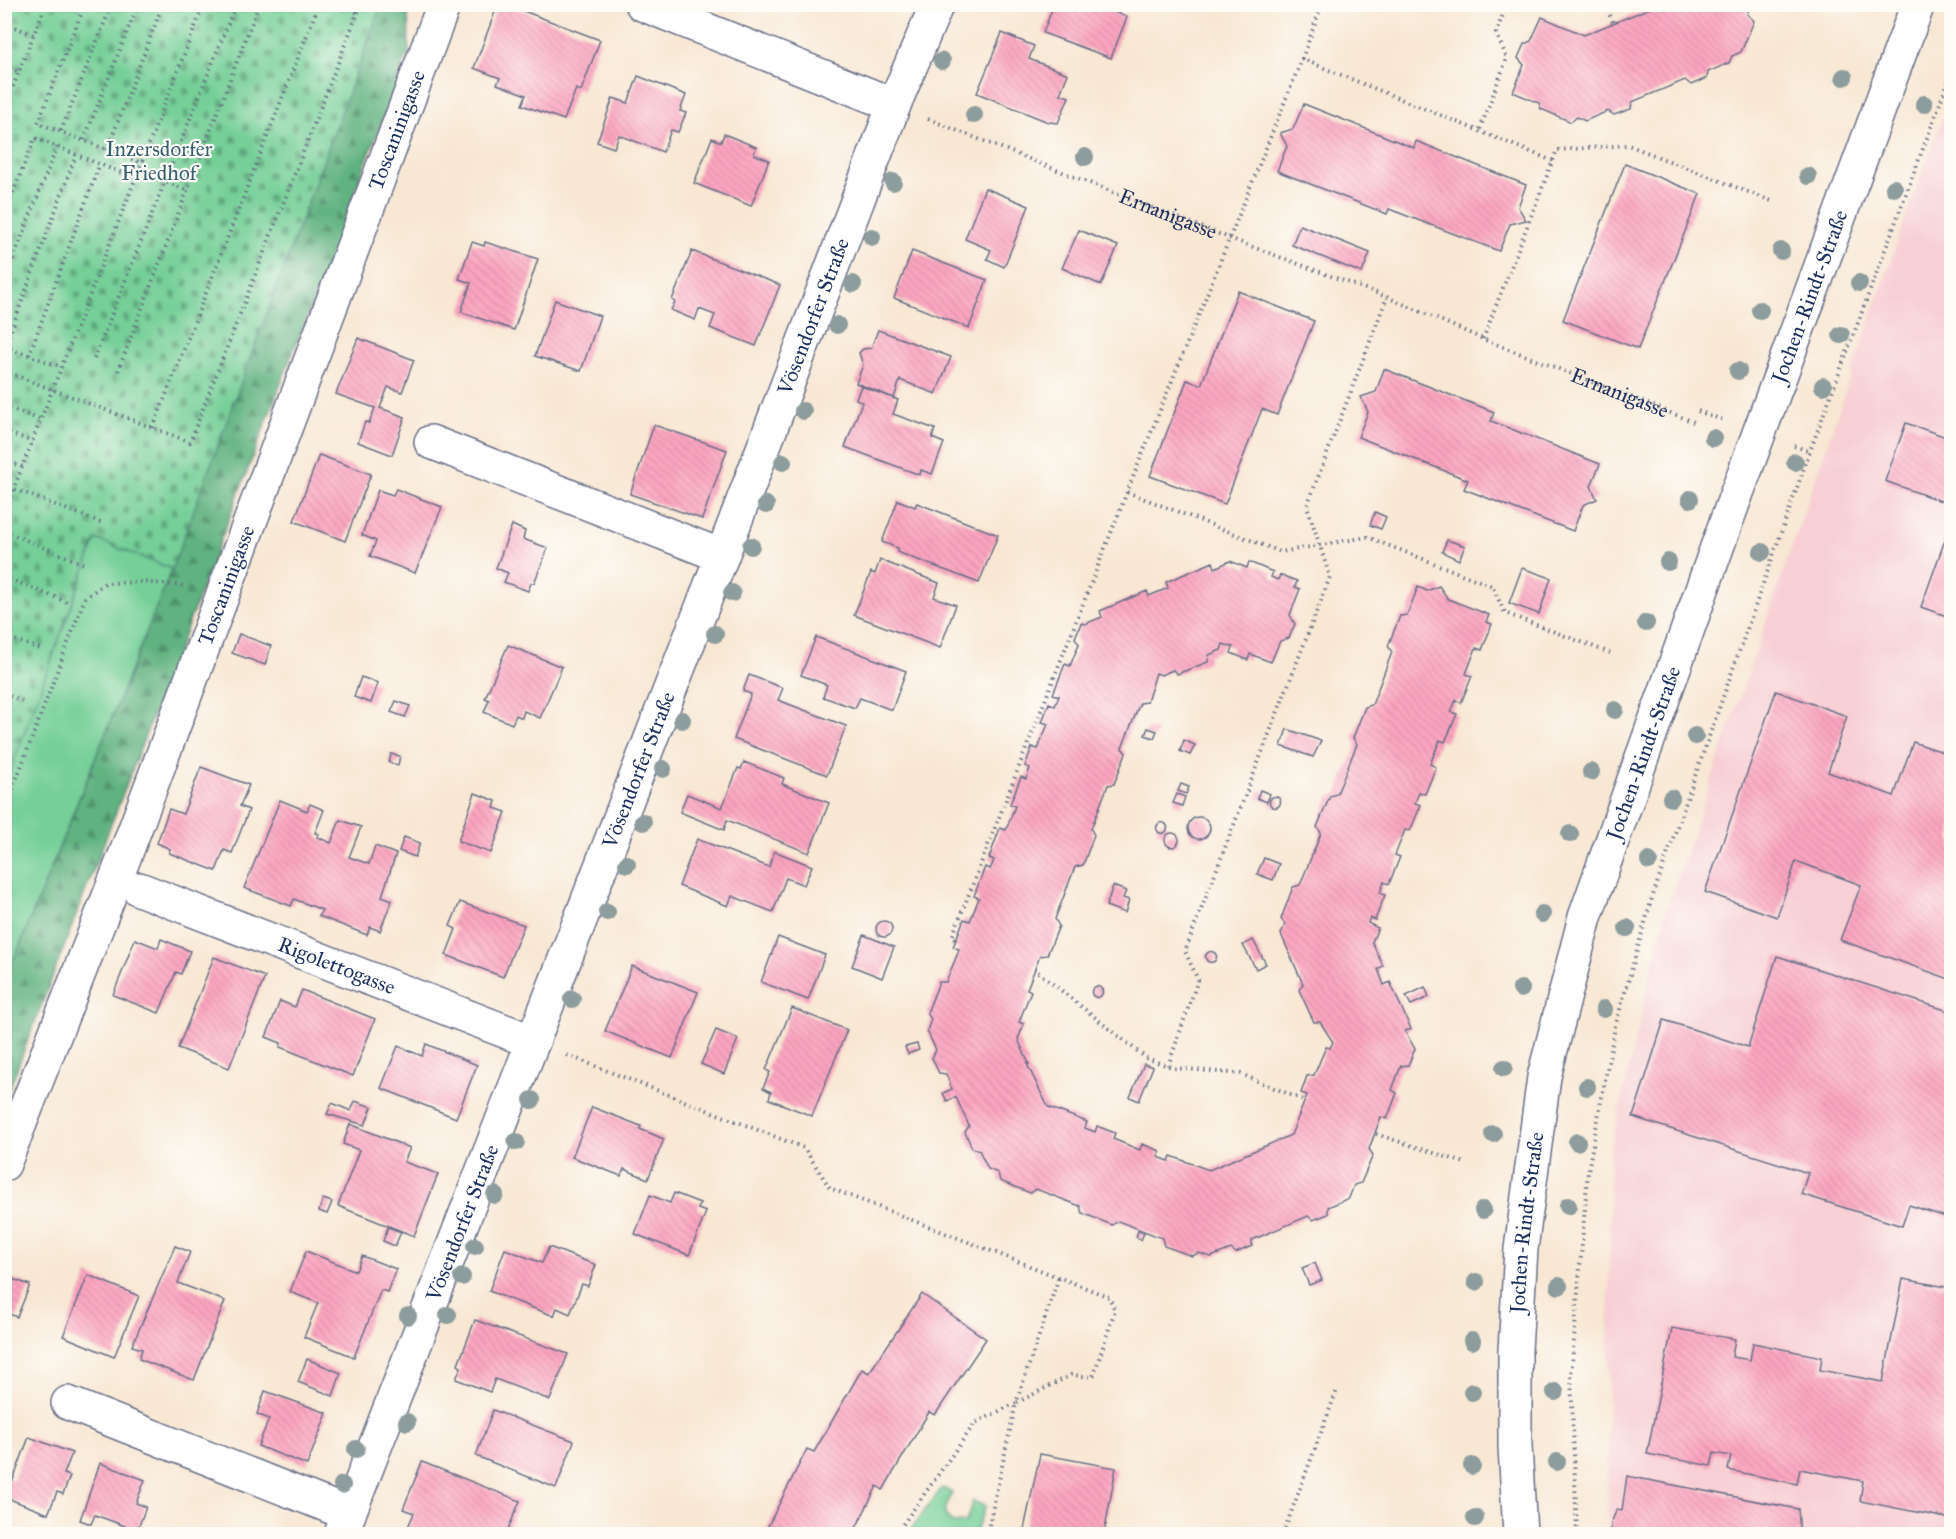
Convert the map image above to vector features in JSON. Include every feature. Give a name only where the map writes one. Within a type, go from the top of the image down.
[{"type":"street","name":"Toscaninigasse","points":[[4,1164],[222,595],[444,4]]},
{"type":"street","points":[[642,4],[894,105]]},
{"type":"street","name":"Vösendorfer Straße","points":[[345,1524],[722,556],[894,105],[937,4]]},
{"type":"street","name":"Jochen-Rindt-Straße","points":[[1520,1534],[1515,1446],[1515,1350],[1521,1250],[1544,1077],[1582,928],[1725,525],[1918,4]]},
{"type":"street","points":[[431,442],[722,556]]},
{"type":"street","name":"Rigolettogasse","points":[[139,889],[533,1042]]},
{"type":"street","points":[[68,1403],[345,1524]]},
{"type":"path","points":[[4,109],[46,4]]},
{"type":"path","points":[[86,4],[38,123],[142,163]]},
{"type":"path","points":[[60,131],[112,4]]},
{"type":"path","points":[[84,140],[138,4]]},
{"type":"path","points":[[107,150],[163,4]]},
{"type":"path","points":[[4,513],[204,4]]},
{"type":"path","points":[[94,359],[236,4]]},
{"type":"path","points":[[118,370],[259,4]]},
{"type":"path","points":[[153,428],[319,4]]},
{"type":"path","points":[[339,4],[358,13]]},
{"type":"path","points":[[4,371],[190,442],[361,4]]},
{"type":"path","points":[[955,939],[952,937],[1322,4]]},
{"type":"path","points":[[1480,129],[1507,58],[1496,33],[1507,4]]},
{"type":"path","points":[[1605,4],[1613,23]]},
{"type":"path","points":[[4,23],[33,35]]},
{"type":"path","points":[[1302,59],[1480,129],[1554,161]]},
{"type":"path","points":[[4,66],[19,72]]},
{"type":"path","points":[[1577,1534],[1571,1376],[1588,1171],[1616,1027],[1652,898],[1810,451],[1952,72]]},
{"type":"path","name":"Ernanigasse","points":[[894,105],[1229,238],[1387,297],[1483,339],[1694,422]]},
{"type":"path","points":[[4,215],[35,138],[136,179]]},
{"type":"path","points":[[1483,339],[1557,150],[1628,145],[1774,202]]},
{"type":"path","points":[[4,282],[57,147]]},
{"type":"path","points":[[62,367],[5,347],[76,155]]},
{"type":"path","points":[[29,355],[99,165]]},
{"type":"path","points":[[139,171],[188,191]]},
{"type":"path","points":[[1167,1066],[1198,980],[1185,951],[1330,577],[1306,506],[1387,297]]},
{"type":"path","points":[[4,406],[41,420]]},
{"type":"path","points":[[1698,411],[1724,420]]},
{"type":"path","points":[[4,431],[33,442]]},
{"type":"path","points":[[1791,445],[1810,451]]},
{"type":"path","points":[[4,460],[23,467]]},
{"type":"path","points":[[4,485],[102,523]]},
{"type":"path","points":[[1127,492],[1281,552],[1367,537],[1491,586],[1505,613],[1610,653]]},
{"type":"path","points":[[4,531],[84,564]]},
{"type":"path","points":[[4,577],[67,602]]},
{"type":"path","points":[[4,812],[85,598],[105,584],[143,582],[185,586],[204,604],[222,595]]},
{"type":"path","points":[[4,636],[43,650]]},
{"type":"path","points":[[4,693],[22,700]]},
{"type":"path","points":[[4,741],[12,744]]},
{"type":"path","points":[[1038,972],[1146,1058],[1167,1066],[1241,1074],[1302,1100]]},
{"type":"path","points":[[533,1042],[804,1148],[830,1188],[1109,1297],[1115,1310],[1093,1377],[1071,1375],[975,1423],[896,1534]]},
{"type":"path","points":[[1376,1134],[1465,1164]]},
{"type":"path","points":[[987,1534],[1016,1403],[1059,1277]]},
{"type":"path","points":[[1283,1534],[1337,1390]]},
{"type":"shaded area","points":[[1951,95],[1951,1534],[1607,1534],[1610,1149],[1665,914],[1908,210]]},
{"type":"green space","name":"Inzersdorfer Friedhof","points":[[5,4],[381,5],[172,569],[96,539],[5,785]]},
{"type":"green space","points":[[381,5],[408,5],[409,51],[5,1100],[5,982],[172,569]]},
{"type":"green space","points":[[96,539],[172,569],[5,982],[5,785]]},
{"type":"green space","points":[[942,1488],[952,1492],[944,1513],[952,1523],[966,1522],[973,1501],[985,1506],[975,1534],[907,1534]]},
{"type":"building","points":[[498,4],[505,4],[600,40],[581,91],[576,89],[564,120],[522,105],[526,95],[497,84],[500,78],[474,68]]},
{"type":"building","points":[[1054,4],[1094,4],[1127,17],[1111,58],[1043,33]]},
{"type":"building","points":[[1660,4],[1751,4],[1747,14],[1754,21],[1741,52],[1732,56],[1729,63],[1708,72],[1707,78],[1691,85],[1685,80],[1632,102],[1631,109],[1614,115],[1608,111],[1585,121],[1577,117],[1571,122],[1541,109],[1539,103],[1513,92],[1524,65],[1518,58],[1524,44],[1531,41],[1542,17],[1584,35]]},
{"type":"building","points":[[1002,33],[1034,46],[1029,59],[1068,74],[1060,94],[1069,97],[1058,123],[1048,122],[977,93]]},
{"type":"building","points":[[638,76],[686,95],[680,111],[686,113],[678,132],[671,130],[663,152],[619,135],[614,148],[597,142],[613,98],[628,103]]},
{"type":"building","points":[[1304,104],[1414,148],[1416,141],[1526,185],[1518,207],[1526,220],[1510,224],[1499,251],[1389,209],[1387,214],[1277,171],[1287,146],[1280,133],[1293,129]]},
{"type":"building","points":[[724,134],[756,147],[754,154],[769,160],[751,206],[694,183],[712,138],[721,142]]},
{"type":"building","points":[[1625,164],[1700,194],[1638,349],[1563,320]]},
{"type":"building","points":[[985,188],[1029,206],[1004,267],[987,259],[991,250],[965,239]]},
{"type":"building","points":[[1300,225],[1370,253],[1362,273],[1292,245]]},
{"type":"building","points":[[1079,230],[1118,246],[1101,285],[1062,268]]},
{"type":"building","points":[[472,242],[484,246],[485,242],[538,259],[514,330],[461,312],[471,283],[459,279]]},
{"type":"building","points":[[692,251],[780,285],[756,346],[710,328],[715,315],[699,309],[695,320],[671,310],[675,302],[672,300]]},
{"type":"building","points":[[912,251],[987,280],[969,328],[894,298]]},
{"type":"building","points":[[1238,291],[1314,321],[1277,415],[1262,409],[1225,504],[1150,476],[1187,380],[1201,385]]},
{"type":"building","points":[[555,300],[600,316],[581,371],[535,356]]},
{"type":"building","points":[[878,330],[951,357],[936,394],[900,380],[894,398],[856,383],[863,365],[859,353],[863,349],[871,348]]},
{"type":"building","points":[[358,338],[414,360],[402,392],[388,387],[380,408],[405,417],[392,455],[358,442],[365,422],[369,423],[375,408],[336,394]]},
{"type":"building","points":[[1384,369],[1494,412],[1491,421],[1600,464],[1591,486],[1597,499],[1583,505],[1573,531],[1464,489],[1468,480],[1358,437],[1368,412],[1361,397],[1376,392]]},
{"type":"building","points":[[861,386],[898,400],[893,414],[935,429],[932,438],[944,443],[932,474],[921,470],[920,475],[845,447],[862,402],[856,399]]},
{"type":"building","points":[[1906,423],[1952,439],[1952,505],[1885,481]]},
{"type":"building","points":[[654,425],[727,450],[702,519],[630,494]]},
{"type":"building","points":[[319,455],[371,474],[345,541],[294,521]]},
{"type":"building","points":[[396,489],[442,507],[415,573],[370,556],[376,541],[362,535],[378,490],[393,495]]},
{"type":"building","points":[[898,500],[915,507],[917,503],[998,535],[979,583],[897,552],[898,548],[882,542]]},
{"type":"building","points":[[1375,512],[1386,517],[1381,529],[1370,525]]},
{"type":"building","points":[[1952,523],[1952,618],[1921,607]]},
{"type":"building","points":[[512,525],[525,531],[523,539],[548,548],[534,583],[531,583],[528,591],[504,582],[508,573],[496,568]]},
{"type":"building","points":[[1447,540],[1465,546],[1459,560],[1442,552]]},
{"type":"building","points":[[880,560],[939,583],[934,597],[956,605],[940,648],[854,615],[871,572],[875,574]]},
{"type":"building","points":[[1230,561],[1247,568],[1249,562],[1273,572],[1271,577],[1278,580],[1280,575],[1297,581],[1295,587],[1300,589],[1290,615],[1295,624],[1289,638],[1280,641],[1271,662],[1250,654],[1248,660],[1231,653],[1233,647],[1223,644],[1221,650],[1209,655],[1208,662],[1177,674],[1173,670],[1161,675],[1156,673],[1147,702],[1140,703],[1122,748],[1126,753],[1114,784],[1108,785],[1091,829],[1094,835],[1083,865],[1075,867],[1055,919],[1059,926],[1047,955],[1040,956],[1027,989],[1031,991],[1019,1022],[1024,1024],[1018,1039],[1029,1064],[1027,1064],[1048,1107],[1087,1122],[1085,1128],[1095,1132],[1097,1126],[1115,1133],[1113,1139],[1140,1150],[1142,1144],[1160,1151],[1158,1157],[1169,1161],[1171,1156],[1209,1170],[1291,1135],[1307,1095],[1301,1093],[1307,1076],[1314,1075],[1326,1047],[1330,1048],[1333,1042],[1320,1022],[1314,1022],[1299,990],[1303,984],[1281,934],[1285,924],[1281,919],[1293,887],[1300,885],[1321,833],[1317,827],[1330,796],[1337,794],[1357,744],[1353,738],[1365,707],[1372,705],[1392,652],[1388,646],[1400,616],[1407,615],[1418,587],[1427,591],[1439,586],[1448,599],[1489,615],[1486,622],[1492,624],[1482,650],[1476,648],[1466,674],[1472,676],[1461,703],[1456,700],[1451,712],[1457,714],[1445,742],[1440,740],[1430,764],[1436,767],[1425,794],[1419,792],[1415,803],[1421,805],[1410,831],[1405,830],[1395,855],[1400,857],[1389,884],[1384,882],[1380,893],[1385,895],[1375,920],[1370,918],[1368,923],[1378,928],[1372,942],[1383,966],[1378,969],[1384,985],[1390,982],[1411,1029],[1405,1031],[1415,1049],[1408,1065],[1401,1066],[1392,1090],[1397,1093],[1387,1119],[1381,1117],[1369,1149],[1373,1155],[1361,1183],[1354,1185],[1349,1198],[1328,1207],[1328,1214],[1313,1220],[1308,1216],[1252,1240],[1252,1246],[1236,1253],[1231,1249],[1211,1257],[1199,1253],[1192,1256],[1164,1246],[1162,1238],[1118,1221],[1112,1225],[1082,1213],[1080,1206],[1036,1189],[1030,1193],[1000,1181],[998,1173],[988,1169],[979,1150],[972,1148],[965,1132],[969,1126],[956,1097],[947,1101],[943,1093],[952,1089],[946,1074],[939,1073],[932,1058],[936,1050],[927,1031],[931,1019],[927,1013],[939,982],[946,982],[957,955],[959,949],[953,947],[964,919],[970,921],[979,898],[974,896],[985,867],[990,869],[994,860],[989,858],[1000,828],[1006,830],[1015,806],[1010,804],[1021,777],[1026,779],[1030,768],[1025,766],[1032,747],[1038,749],[1048,724],[1042,722],[1049,703],[1055,706],[1059,696],[1053,694],[1065,664],[1070,666],[1079,644],[1075,638],[1081,623],[1085,624],[1102,617],[1100,611],[1147,591],[1149,596],[1168,588],[1166,582],[1213,562],[1215,568]]},
{"type":"building","points":[[1522,568],[1551,578],[1539,614],[1509,603]]},
{"type":"building","points":[[239,634],[271,646],[265,665],[232,653]]},
{"type":"building","points":[[816,637],[906,671],[892,710],[860,698],[855,708],[823,697],[827,685],[801,675]]},
{"type":"building","points":[[508,645],[562,667],[540,718],[524,711],[522,718],[516,715],[512,724],[484,712],[489,700],[485,698]]},
{"type":"building","points":[[749,675],[783,688],[778,700],[846,726],[827,775],[734,739],[751,694],[743,691]]},
{"type":"building","points":[[361,677],[378,683],[371,703],[354,697]]},
{"type":"building","points":[[1776,691],[1847,716],[1828,772],[1894,796],[1913,742],[1952,755],[1952,980],[1840,940],[1861,885],[1796,861],[1777,917],[1705,892]]},
{"type":"building","points":[[396,701],[410,706],[405,717],[391,712]]},
{"type":"building","points":[[1148,728],[1157,731],[1154,738],[1145,735]]},
{"type":"building","points":[[1287,729],[1321,741],[1313,757],[1281,746]]},
{"type":"building","points":[[1184,740],[1195,745],[1190,755],[1180,751]]},
{"type":"building","points":[[391,754],[400,756],[398,765],[389,763]]},
{"type":"building","points":[[744,762],[784,778],[782,784],[829,803],[809,853],[727,820],[724,830],[680,812],[687,794],[722,808],[738,768],[741,769]]},
{"type":"building","points":[[201,767],[249,785],[240,806],[249,810],[232,853],[224,850],[216,871],[169,853],[170,849],[157,843],[169,809],[183,814]]},
{"type":"building","points":[[1181,784],[1189,787],[1186,794],[1178,791]]},
{"type":"building","points":[[1260,790],[1270,794],[1267,802],[1257,798]]},
{"type":"building","points":[[475,793],[496,801],[494,808],[506,812],[491,853],[458,841]]},
{"type":"building","points":[[1177,794],[1185,797],[1182,806],[1173,803]]},
{"type":"building","points":[[1275,797],[1279,798],[1279,806],[1275,807],[1271,806],[1270,802],[1271,798]]},
{"type":"building","points":[[280,800],[307,811],[310,804],[324,810],[315,833],[319,834],[317,837],[331,843],[340,820],[361,827],[349,857],[369,864],[375,846],[396,854],[382,896],[392,900],[380,931],[370,927],[367,935],[319,916],[322,910],[294,899],[291,906],[244,888]]},
{"type":"building","points":[[1199,817],[1209,824],[1210,828],[1203,838],[1199,839],[1189,832],[1188,828],[1195,818]]},
{"type":"building","points":[[1162,823],[1166,824],[1166,832],[1162,833],[1158,832],[1157,828],[1158,824]]},
{"type":"building","points":[[1169,833],[1175,833],[1179,840],[1175,847],[1169,847],[1165,843],[1165,837]]},
{"type":"building","points":[[404,837],[420,843],[415,857],[399,851]]},
{"type":"building","points":[[697,839],[769,867],[774,851],[812,866],[804,885],[786,878],[773,912],[732,896],[728,906],[679,886]]},
{"type":"building","points":[[1264,858],[1279,864],[1273,880],[1257,874]]},
{"type":"building","points":[[1113,886],[1126,891],[1123,898],[1129,900],[1125,913],[1106,906]]},
{"type":"building","points":[[460,902],[524,925],[503,977],[446,955],[456,929],[450,926]]},
{"type":"building","points":[[884,921],[890,923],[892,929],[890,935],[884,937],[878,935],[876,929],[878,923]]},
{"type":"building","points":[[864,935],[894,947],[882,978],[852,966]]},
{"type":"building","points":[[778,937],[825,955],[808,1000],[761,982]]},
{"type":"building","points":[[135,939],[158,948],[161,939],[190,951],[181,974],[176,972],[159,1013],[113,995]]},
{"type":"building","points":[[1253,940],[1266,964],[1256,969],[1243,945]]},
{"type":"building","points":[[1211,952],[1215,953],[1215,961],[1211,962],[1207,961],[1206,957],[1207,953]]},
{"type":"building","points":[[1777,956],[1952,1012],[1952,1219],[1909,1205],[1902,1226],[1801,1194],[1808,1173],[1633,1117],[1664,1020],[1748,1047]]},
{"type":"building","points":[[214,957],[265,977],[229,1068],[178,1048]]},
{"type":"building","points":[[632,966],[698,992],[672,1058],[605,1031]]},
{"type":"building","points":[[1097,986],[1103,992],[1097,998],[1091,992]]},
{"type":"building","points":[[1425,987],[1429,997],[1411,1005],[1406,996]]},
{"type":"building","points":[[302,990],[375,1019],[353,1076],[280,1047],[281,1043],[266,1037],[280,1001],[295,1007]]},
{"type":"building","points":[[792,1008],[847,1030],[812,1116],[769,1099],[771,1092],[763,1088],[770,1072],[766,1070]]},
{"type":"building","points":[[716,1030],[738,1039],[724,1074],[701,1064]]},
{"type":"building","points":[[426,1044],[477,1065],[456,1118],[381,1088],[398,1046],[422,1056]]},
{"type":"building","points":[[917,1044],[919,1050],[908,1054],[905,1047]]},
{"type":"building","points":[[1144,1064],[1153,1067],[1139,1101],[1130,1097]]},
{"type":"building","points":[[355,1101],[372,1107],[365,1125],[327,1114],[332,1103],[351,1111]]},
{"type":"building","points":[[592,1107],[641,1126],[640,1129],[664,1139],[648,1179],[624,1169],[621,1176],[572,1157]]},
{"type":"building","points":[[350,1124],[410,1148],[404,1162],[438,1174],[414,1236],[338,1206],[359,1150],[343,1144]]},
{"type":"building","points":[[674,1193],[700,1203],[698,1209],[706,1212],[689,1255],[635,1234],[650,1195],[670,1203]]},
{"type":"building","points":[[323,1199],[332,1202],[327,1214],[319,1211]]},
{"type":"building","points":[[388,1227],[401,1232],[395,1246],[383,1241]]},
{"type":"building","points":[[1138,1231],[1144,1233],[1141,1240],[1136,1237]]},
{"type":"building","points":[[175,1246],[190,1252],[178,1283],[225,1301],[194,1380],[139,1359],[142,1349],[132,1346]]},
{"type":"building","points":[[549,1247],[596,1265],[588,1286],[582,1284],[570,1314],[557,1308],[554,1316],[489,1291],[505,1249],[542,1263]]},
{"type":"building","points":[[306,1251],[356,1271],[362,1256],[396,1269],[387,1292],[381,1290],[354,1357],[304,1337],[318,1303],[290,1292]]},
{"type":"building","points":[[1315,1263],[1322,1280],[1309,1285],[1302,1268]]},
{"type":"building","points":[[88,1275],[139,1296],[114,1357],[63,1336]]},
{"type":"building","points":[[4,1276],[30,1285],[17,1317],[4,1312]]},
{"type":"building","points":[[1903,1279],[1952,1288],[1952,1519],[1860,1501],[1863,1481],[1800,1469],[1797,1484],[1728,1470],[1731,1456],[1714,1453],[1711,1466],[1647,1454],[1672,1328],[1735,1339],[1732,1357],[1750,1360],[1753,1343],[1822,1357],[1820,1370],[1883,1382]]},
{"type":"building","points":[[922,1294],[986,1339],[935,1415],[929,1412],[883,1490],[877,1486],[853,1534],[764,1534],[807,1449],[814,1452],[862,1369],[869,1373]]},
{"type":"building","points":[[475,1320],[568,1354],[550,1400],[495,1379],[490,1392],[456,1379],[461,1367],[458,1365]]},
{"type":"building","points":[[307,1359],[341,1373],[333,1396],[298,1382]]},
{"type":"building","points":[[265,1391],[327,1413],[307,1465],[258,1446],[269,1419],[257,1414]]},
{"type":"building","points":[[493,1410],[574,1441],[556,1488],[476,1456]]},
{"type":"building","points":[[29,1437],[72,1453],[64,1474],[70,1476],[63,1494],[57,1492],[48,1514],[7,1498],[4,1505],[4,1477],[13,1480]]},
{"type":"building","points":[[1040,1454],[1116,1468],[1104,1534],[1023,1534]]},
{"type":"building","points":[[422,1462],[520,1501],[506,1534],[405,1534],[414,1513],[403,1509]]},
{"type":"building","points":[[100,1463],[145,1480],[136,1503],[146,1507],[136,1534],[124,1529],[125,1526],[95,1515],[91,1524],[80,1520]]},
{"type":"building","points":[[1627,1476],[1798,1509],[1800,1534],[1611,1534],[1611,1523],[1617,1509],[1622,1510]]}]
